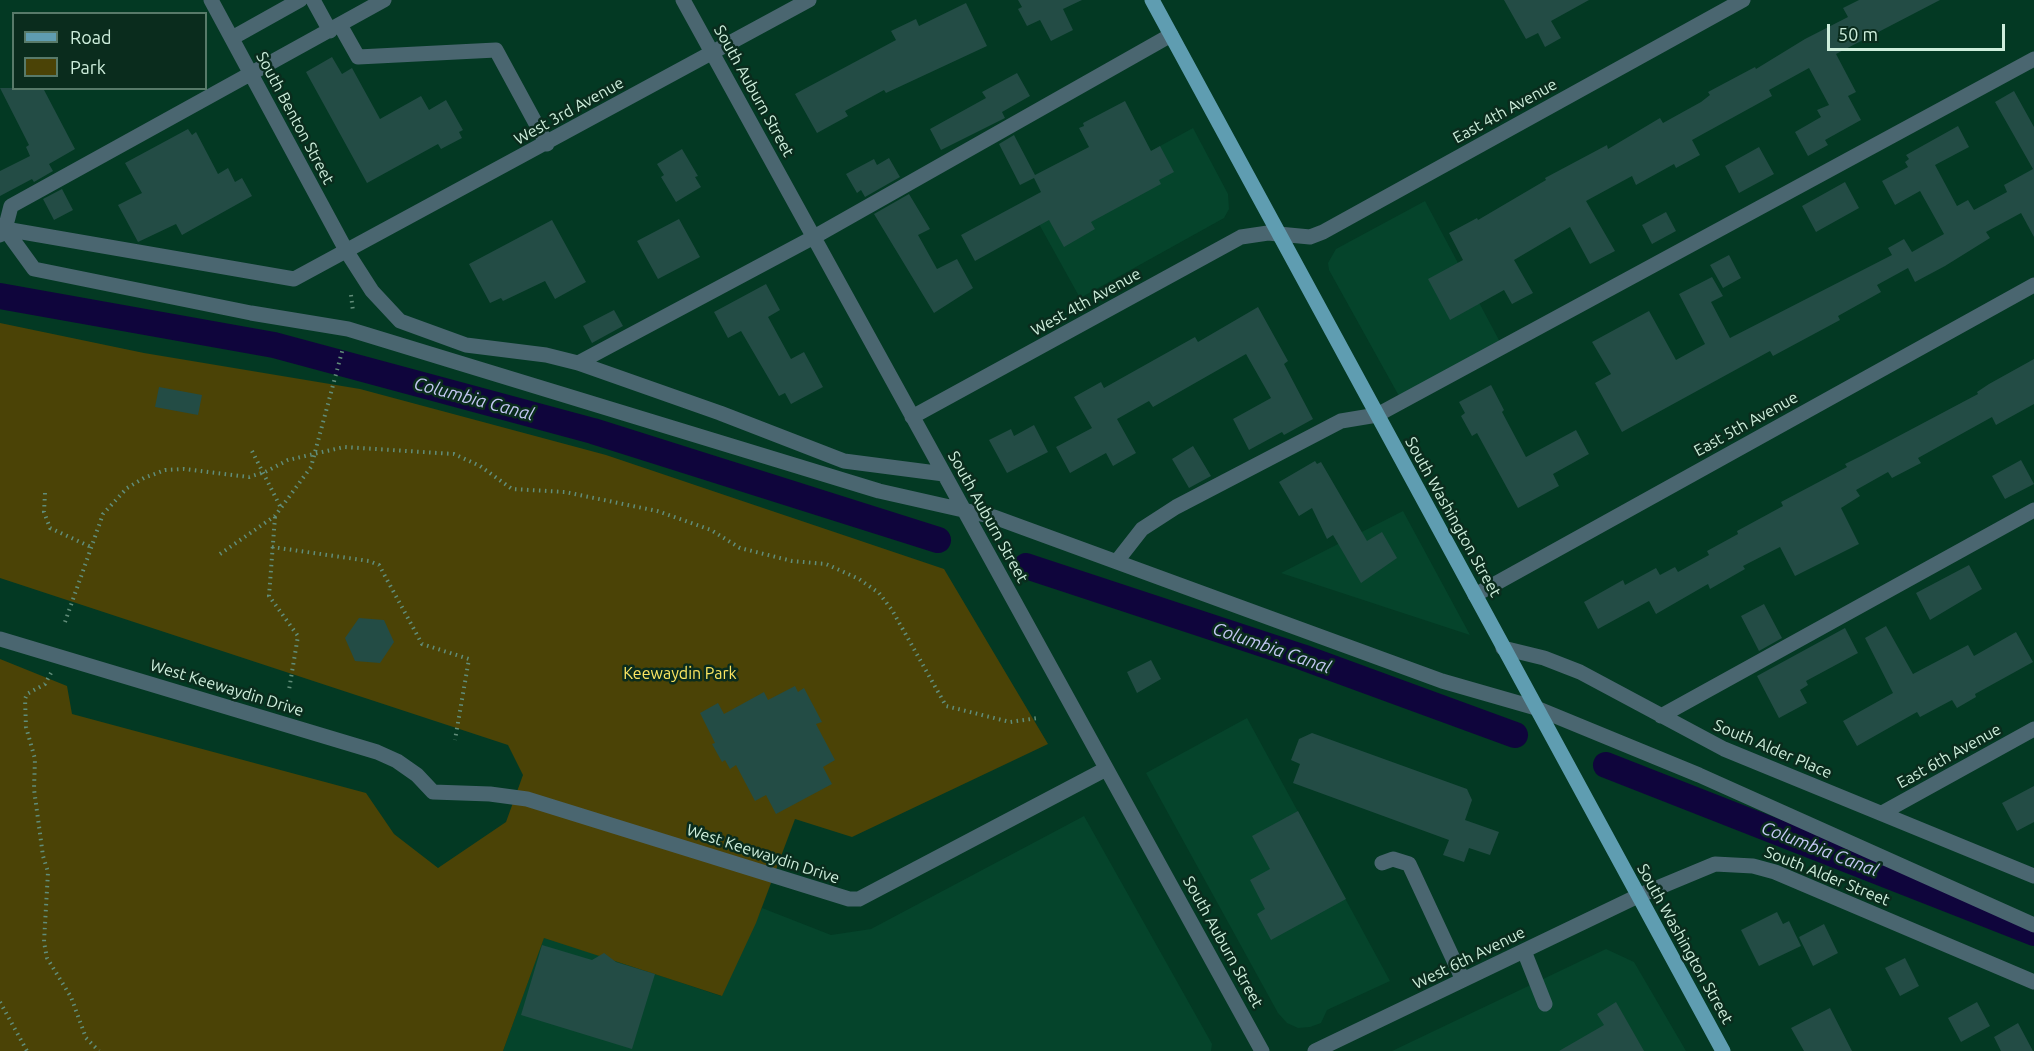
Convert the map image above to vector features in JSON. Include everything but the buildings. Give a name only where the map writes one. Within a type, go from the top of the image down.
[{"type":"main road","name":"South Washington Street","points":[[1152,0],[1723,1051]]},
{"type":"street","name":"South Benton Street","points":[[211,0],[347,252],[372,291],[400,321],[466,345],[546,355],[578,363],[720,413],[844,461],[944,474]]},
{"type":"street","points":[[232,38],[300,0]]},
{"type":"street","points":[[313,0],[358,57],[496,50],[547,144]]},
{"type":"street","points":[[384,0],[11,206],[2,232],[34,269],[251,313],[348,328],[879,491],[994,518],[1442,681],[1536,708],[1700,775],[2034,924]]},
{"type":"street","name":"South Auburn Street","points":[[683,0],[1262,1051]]},
{"type":"street","name":"West 3rd Avenue","points":[[2,232],[294,279],[547,144],[809,0]]},
{"type":"street","name":"East 4th Avenue","points":[[1280,236],[1310,237],[1323,232],[1743,0]]},
{"type":"street","points":[[578,363],[814,237],[1171,35]]},
{"type":"street","points":[[1117,561],[1142,529],[1176,507],[1341,421],[1377,415],[2034,59]]},
{"type":"street","name":"West 4th Avenue","points":[[912,417],[1241,237],[1255,233],[1280,236]]},
{"type":"street","name":"East 5th Avenue","points":[[1475,594],[2034,285]]},
{"type":"street","points":[[1661,716],[2034,510]]},
{"type":"street","name":"West Keewaydin Drive","points":[[0,639],[376,752],[417,775],[433,792],[490,794],[527,799],[849,899],[859,899],[1106,769]]},
{"type":"street","name":"South Alder Place","points":[[1503,648],[1544,658],[1580,672],[1724,749],[2034,876]]},
{"type":"street","name":"East 6th Avenue","points":[[1882,813],[2034,729]]},
{"type":"street","points":[[1382,863],[1393,860],[1409,864],[1463,980]]},
{"type":"street","name":"South Alder Street","points":[[1638,896],[1715,864],[1753,866],[1775,872],[2034,982]]},
{"type":"street","name":"West 6th Avenue","points":[[1315,1051],[1638,896]]},
{"type":"street","points":[[1524,951],[1545,1004]]},
{"type":"path","points":[[220,554],[275,516],[311,467],[345,338]]},
{"type":"path","points":[[66,622],[103,514],[112,501],[144,478],[165,470],[184,469],[237,477],[265,472],[288,460],[344,447],[454,454],[480,466],[512,489],[565,492],[657,511],[711,530],[740,548],[792,561],[826,564],[859,579],[879,594],[892,610],[946,706],[1010,722],[1038,718]]},
{"type":"path","points":[[252,451],[265,472],[281,508]]},
{"type":"path","points":[[45,493],[44,512],[50,528],[91,547]]},
{"type":"path","points":[[275,516],[269,596],[298,636],[289,690]]},
{"type":"path","points":[[273,547],[369,561],[379,565],[422,644],[469,659],[454,740]]},
{"type":"path","points":[[51,672],[45,684],[27,694],[25,699],[26,727],[35,759],[34,789],[43,856],[48,872],[44,942],[47,958],[71,997],[86,1038],[99,1051]]},
{"type":"path","points":[[0,1002],[27,1051]]},
{"type":"shaded area","points":[[1193,128],[1228,194],[1229,209],[1224,218],[1080,298],[1034,215]]},
{"type":"shaded area","points":[[1425,201],[1500,342],[1399,396],[1329,270],[1328,263],[1336,249]]},
{"type":"shaded area","points":[[1403,511],[1470,635],[1281,573]]},
{"type":"shaded area","points":[[1247,718],[1390,981],[1327,1010],[1321,1023],[1310,1027],[1298,1028],[1287,1023],[1278,1013],[1146,773]]},
{"type":"shaded area","points":[[1084,816],[1212,1044],[1211,1051],[503,1051],[544,937],[721,996],[762,908],[831,935],[871,929]]},
{"type":"shaded area","points":[[1606,949],[1634,962],[1686,1051],[1392,1051]]},
{"type":"green space","name":"Keewaydin Park","points":[[0,323],[144,353],[360,389],[606,455],[944,569],[1048,744],[852,837],[795,819],[756,923],[722,996],[544,938],[503,1051],[0,1051],[0,659],[67,686],[72,714],[366,793],[394,834],[438,868],[506,822],[523,775],[508,745],[0,578]]},
{"type":"waterway","name":"Columbia Canal","points":[[0,296],[274,345],[593,431],[938,540]]},
{"type":"waterway","name":"Columbia Canal","points":[[1026,566],[1302,657],[1515,735]]},
{"type":"waterway","name":"Columbia Canal","points":[[1606,765],[2034,933]]}]
